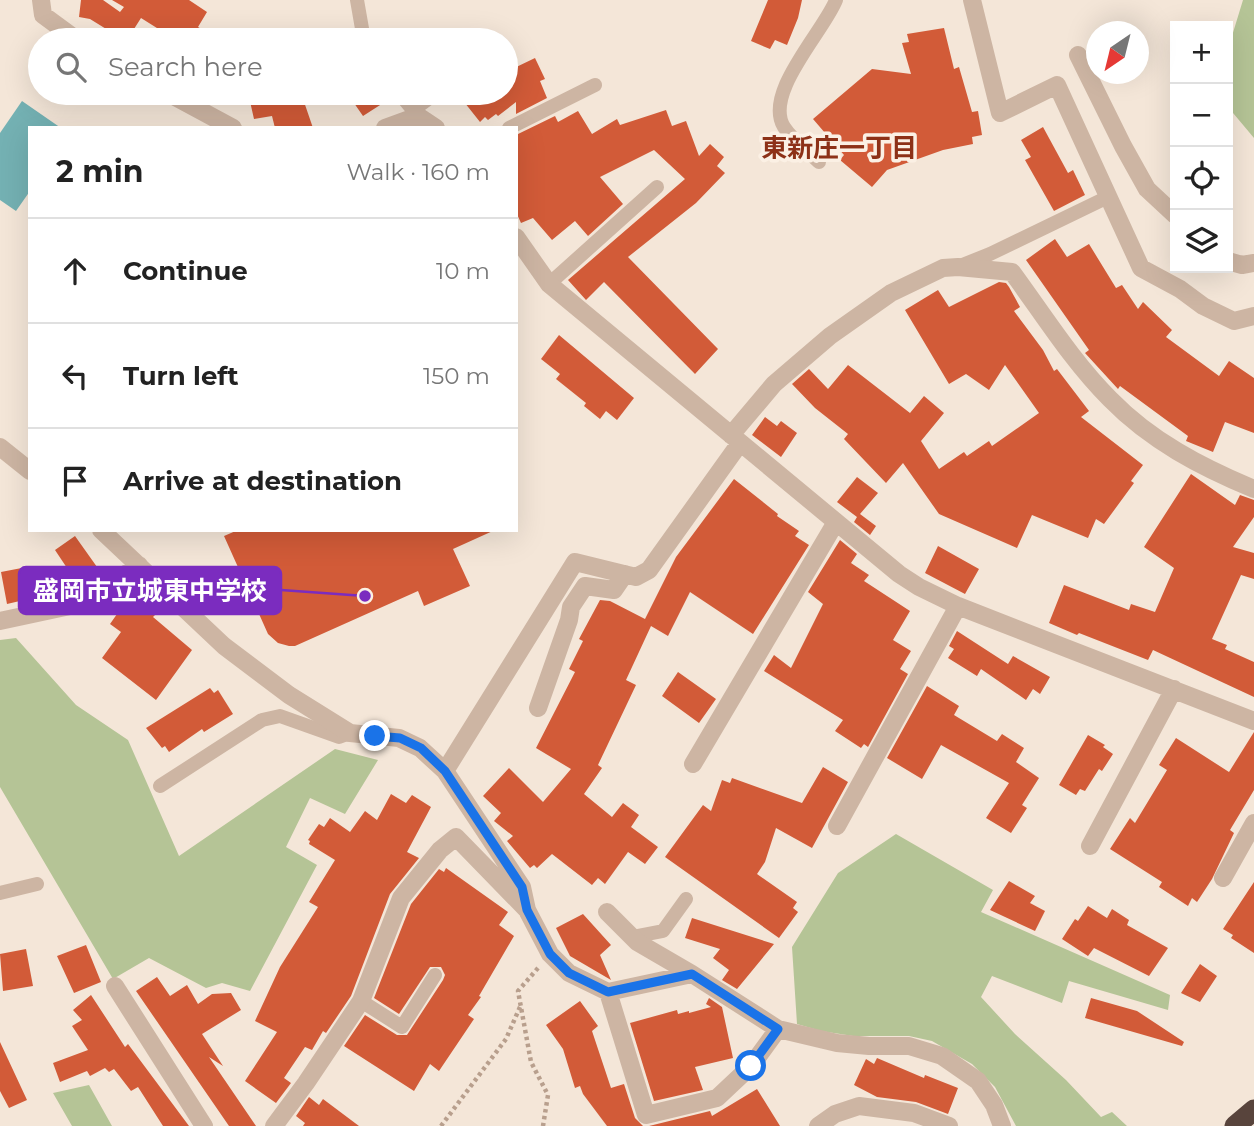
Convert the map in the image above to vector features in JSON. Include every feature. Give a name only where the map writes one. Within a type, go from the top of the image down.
[{"type":"highway","points":[[1235,1126],[1254,1110]]},
{"type":"street","points":[[41,0],[43,15],[61,28]]},
{"type":"street","points":[[972,0],[1000,113],[1057,85],[1141,268],[1180,289],[1203,306],[1234,321],[1254,316]]},
{"type":"street","points":[[1078,55],[1147,188],[1170,210]]},
{"type":"street","points":[[190,105],[229,126]]},
{"type":"street","points":[[389,126],[416,113],[433,126]]},
{"type":"street","points":[[518,240],[549,284],[899,574],[958,606],[1254,721]]},
{"type":"street","points":[[1233,262],[1242,265],[1254,263]]},
{"type":"street","points":[[445,771],[575,562],[636,577],[649,570],[774,384],[874,303],[943,268],[1012,272],[1084,371],[1118,407],[1188,459],[1254,489]]},
{"type":"street","points":[[0,447],[28,469]]},
{"type":"street","points":[[693,764],[836,522]]},
{"type":"street","points":[[103,532],[224,646],[289,695],[350,733],[400,738],[421,748],[445,771],[522,887],[527,910],[550,954],[569,973],[608,992],[692,974]]},
{"type":"street","points":[[0,621],[83,603],[139,565]]},
{"type":"street","points":[[538,708],[569,620],[571,607],[586,586],[614,590],[625,574]]},
{"type":"street","points":[[837,826],[958,606]]},
{"type":"street","points":[[1090,846],[1174,689]]},
{"type":"street","points":[[1223,878],[1254,823]]},
{"type":"street","points":[[274,1126],[361,1001],[401,898],[440,850],[456,837],[527,910]]},
{"type":"street","points":[[607,912],[637,942],[778,1029],[836,1043],[909,1045],[942,1056],[978,1081],[994,1105],[1002,1126]]},
{"type":"street","points":[[115,985],[204,1126]]},
{"type":"street","points":[[608,992],[646,1115],[717,1098],[751,1066],[778,1029]]},
{"type":"street","points":[[818,1126],[835,1114],[859,1106],[914,1114],[949,1126]]},
{"type":"lane","points":[[357,0],[362,28]]},
{"type":"lane","points":[[820,162],[783,125],[779,102],[809,42],[836,0]]},
{"type":"lane","points":[[513,126],[595,85]]},
{"type":"lane","points":[[409,105],[416,113],[424,105]]},
{"type":"lane","points":[[549,284],[657,187]]},
{"type":"lane","points":[[958,267],[1108,197]]},
{"type":"lane","points":[[160,786],[262,720],[280,716],[339,737],[350,733]]},
{"type":"lane","points":[[0,893],[37,884]]},
{"type":"lane","points":[[632,937],[663,931],[687,899]]},
{"type":"lane","points":[[361,1001],[402,1027],[435,975]]},
{"type":"path","points":[[543,1126],[548,1095],[531,1062],[518,991],[550,954]]},
{"type":"path","points":[[441,1126],[506,1039],[520,1006]]},
{"type":"green space","points":[[1243,0],[1254,0],[1254,138],[1233,113],[1233,33]]},
{"type":"green space","points":[[16,638],[76,705],[128,740],[179,856],[335,749],[378,760],[345,814],[310,798],[286,847],[317,865],[250,991],[222,983],[206,988],[149,958],[113,979],[0,787],[0,640]]},
{"type":"green space","points":[[896,834],[993,890],[981,912],[1170,995],[1168,1010],[1069,981],[1062,1003],[992,976],[981,997],[1015,1034],[1066,1080],[1101,1117],[1112,1112],[1127,1126],[1016,1126],[995,1087],[972,1064],[932,1041],[909,1036],[853,1036],[797,1024],[792,947],[838,873]]},
{"type":"green space","points":[[89,1085],[112,1126],[72,1126],[53,1093]]},
{"type":"water","points":[[22,101],[58,126],[28,126],[28,194],[16,211],[0,200],[0,133]]},
{"type":"building","points":[[81,0],[103,0],[120,12],[124,7],[112,0],[189,0],[207,12],[200,28],[157,28],[141,18],[135,28],[105,28],[90,19],[79,17]]},
{"type":"building","points":[[768,0],[802,0],[787,45],[775,40],[770,49],[751,41]]},
{"type":"building","points":[[944,28],[954,69],[959,67],[972,112],[978,111],[982,135],[972,137],[973,144],[943,150],[887,170],[872,187],[840,160],[844,155],[813,119],[872,69],[911,74],[902,43],[909,42],[907,34]]},
{"type":"building","points":[[535,58],[545,79],[540,81],[547,98],[516,114],[518,105],[518,66]]},
{"type":"building","points":[[251,105],[305,105],[312,126],[274,126],[272,116],[254,119]]},
{"type":"building","points":[[355,105],[380,105],[363,116]]},
{"type":"building","points":[[467,105],[512,105],[498,116],[496,114],[488,120],[485,117],[480,122]]},
{"type":"building","points":[[666,110],[672,126],[686,121],[699,156],[710,144],[724,157],[717,166],[725,173],[696,203],[628,257],[718,349],[695,374],[604,282],[586,300],[568,280],[685,179],[654,150],[600,177],[623,204],[588,236],[575,221],[552,240],[533,218],[521,223],[518,216],[518,134],[555,116],[558,122],[578,111],[592,134],[617,119],[620,125]]},
{"type":"building","points":[[1043,127],[1068,173],[1073,170],[1085,195],[1054,211],[1025,160],[1031,157],[1021,140]]},
{"type":"building","points":[[1055,239],[1067,257],[1089,244],[1116,288],[1122,285],[1138,309],[1143,302],[1172,330],[1166,337],[1219,376],[1229,361],[1254,378],[1254,433],[1225,422],[1213,452],[1186,441],[1188,436],[1120,386],[1118,389],[1085,353],[1089,350],[1026,260]]},
{"type":"building","points":[[999,282],[1006,283],[1009,287],[1020,307],[1014,311],[1043,350],[1054,371],[1057,369],[1089,411],[1081,417],[1143,465],[1131,481],[1134,483],[1104,524],[1096,519],[1088,538],[1032,515],[1017,548],[939,514],[903,463],[886,483],[844,439],[848,434],[815,408],[792,384],[809,369],[828,389],[848,365],[910,413],[924,396],[944,413],[921,441],[939,469],[964,452],[967,456],[989,441],[992,446],[1039,413],[1005,365],[989,390],[966,374],[949,384],[905,310],[938,290],[949,307]]},
{"type":"building","points":[[559,335],[634,398],[617,420],[606,411],[600,419],[584,406],[586,403],[556,379],[560,374],[541,359]]},
{"type":"building","points":[[765,417],[777,426],[781,421],[797,433],[781,457],[752,435]]},
{"type":"building","points":[[1191,474],[1235,505],[1240,495],[1254,500],[1254,517],[1233,547],[1254,553],[1254,579],[1241,575],[1212,639],[1227,645],[1225,649],[1254,662],[1254,697],[1153,650],[1148,660],[1049,623],[1064,585],[1129,610],[1131,604],[1155,612],[1174,568],[1144,547]]},
{"type":"building","points":[[857,477],[878,493],[860,514],[876,526],[870,535],[854,522],[857,517],[837,502]]},
{"type":"building","points":[[734,479],[799,531],[795,536],[809,545],[753,634],[690,592],[668,636],[651,626],[626,680],[636,685],[598,765],[602,768],[584,794],[612,817],[623,803],[639,815],[631,827],[658,847],[645,864],[628,852],[605,884],[598,878],[592,885],[552,854],[537,868],[534,865],[530,868],[507,841],[513,836],[494,821],[501,813],[483,796],[509,768],[543,802],[571,769],[536,748],[575,672],[569,669],[583,641],[579,639],[600,600],[610,601],[645,619],[676,557]]},
{"type":"building","points":[[233,532],[491,532],[453,549],[470,586],[424,606],[418,591],[295,646],[278,643],[268,634],[224,536]]},
{"type":"building","points":[[75,536],[102,574],[81,589],[55,550]]},
{"type":"building","points":[[840,540],[857,554],[851,563],[869,575],[864,581],[910,611],[893,640],[911,651],[900,669],[908,674],[868,747],[864,744],[861,748],[835,731],[843,720],[764,671],[774,655],[791,668],[823,604],[808,592]]},
{"type":"building","points":[[938,546],[979,569],[965,594],[925,573]]},
{"type":"building","points":[[32,566],[37,597],[7,604],[1,572]]},
{"type":"building","points":[[129,597],[155,615],[153,617],[192,650],[156,700],[102,658],[121,632],[110,624]]},
{"type":"building","points":[[957,631],[1008,664],[1013,656],[1050,677],[1040,694],[1033,689],[1026,700],[981,669],[977,676],[948,658],[954,649],[949,646]]},
{"type":"building","points":[[678,672],[716,699],[699,723],[662,696]]},
{"type":"building","points":[[927,686],[959,706],[954,715],[997,741],[1002,734],[1024,748],[1016,762],[1039,778],[1022,805],[1027,808],[1011,833],[986,818],[1009,783],[941,745],[922,779],[887,758]]},
{"type":"building","points":[[210,688],[214,693],[218,690],[233,714],[204,732],[202,729],[169,752],[165,746],[162,748],[146,728]]},
{"type":"building","points":[[1254,732],[1254,790],[1230,830],[1234,833],[1212,879],[1197,902],[1192,898],[1188,906],[1159,887],[1162,882],[1110,849],[1130,818],[1135,823],[1167,770],[1159,765],[1176,738],[1229,772]]},
{"type":"building","points":[[1088,735],[1105,745],[1103,747],[1113,754],[1102,771],[1099,769],[1085,791],[1080,789],[1076,795],[1059,785]]},
{"type":"building","points":[[823,767],[848,782],[812,848],[776,828],[765,862],[757,874],[797,902],[793,908],[798,912],[779,938],[665,857],[703,805],[711,811],[722,780],[730,783],[732,778],[802,803]]},
{"type":"building","points":[[391,794],[406,803],[412,795],[431,807],[407,852],[419,858],[390,894],[351,996],[326,1033],[323,1031],[312,1050],[305,1047],[284,1078],[291,1083],[276,1103],[245,1081],[277,1032],[255,1021],[280,967],[318,907],[309,902],[335,860],[309,844],[308,840],[319,824],[324,827],[330,818],[350,832],[365,811],[377,820]]},
{"type":"building","points":[[446,868],[508,912],[499,925],[514,936],[479,996],[481,997],[468,1015],[474,1019],[439,1071],[430,1064],[414,1091],[344,1046],[365,1015],[397,1035],[407,1035],[443,980],[445,975],[441,967],[430,967],[399,1014],[374,998],[411,904],[439,869],[444,872]]},
{"type":"building","points":[[1009,881],[1035,896],[1030,903],[1045,911],[1035,931],[990,910]]},
{"type":"building","points":[[1254,882],[1254,953],[1231,938],[1233,935],[1223,929]]},
{"type":"building","points":[[1088,906],[1107,918],[1112,909],[1129,920],[1127,925],[1168,948],[1149,976],[1094,948],[1088,956],[1062,939],[1075,919],[1078,921]]},
{"type":"building","points":[[583,914],[611,945],[600,955],[611,980],[570,956],[556,928]]},
{"type":"building","points":[[692,918],[774,944],[737,989],[722,980],[729,970],[713,958],[720,949],[685,938]]},
{"type":"building","points":[[86,945],[101,982],[74,993],[57,956]]},
{"type":"building","points":[[26,949],[33,986],[3,991],[0,954]]},
{"type":"building","points":[[1200,964],[1217,976],[1200,1002],[1181,993]]},
{"type":"building","points":[[157,977],[170,996],[187,985],[198,1004],[212,994],[231,993],[241,1010],[202,1034],[223,1066],[209,1057],[256,1126],[229,1126],[136,991]]},
{"type":"building","points":[[91,995],[125,1047],[128,1044],[189,1126],[163,1126],[138,1087],[131,1091],[114,1069],[109,1072],[105,1068],[90,1076],[87,1071],[60,1082],[53,1063],[88,1050],[72,1026],[82,1020],[73,1010]]},
{"type":"building","points":[[709,998],[722,1007],[733,1058],[695,1067],[703,1090],[654,1101],[630,1023],[677,1010],[678,1014],[711,1007],[706,1004]]},
{"type":"building","points":[[1091,998],[1137,1011],[1184,1042],[1182,1046],[1085,1018]]},
{"type":"building","points":[[580,1001],[598,1026],[592,1031],[611,1088],[624,1084],[635,1118],[643,1126],[607,1126],[580,1086],[575,1088],[563,1049],[546,1025]]},
{"type":"building","points":[[0,1042],[27,1100],[9,1108],[0,1091]]},
{"type":"building","points":[[877,1058],[924,1078],[925,1075],[958,1088],[948,1114],[916,1102],[877,1097],[854,1085],[866,1059],[874,1064]]},
{"type":"building","points":[[757,1089],[780,1126],[649,1126],[710,1111],[712,1116]]},
{"type":"building","points":[[309,1097],[319,1105],[323,1099],[359,1126],[303,1126],[305,1123],[296,1116]]},
{"type":"place","name":"盛岡市立城東中学校","points":[[365,596]]},
{"type":"district","name":"東新庄一丁目","points":[[839,148]]},
{"type":"route","points":[[375,736],[400,738],[421,748],[445,771],[522,887],[527,910],[550,954],[569,973],[608,992],[692,974],[778,1029],[751,1066]]}]
